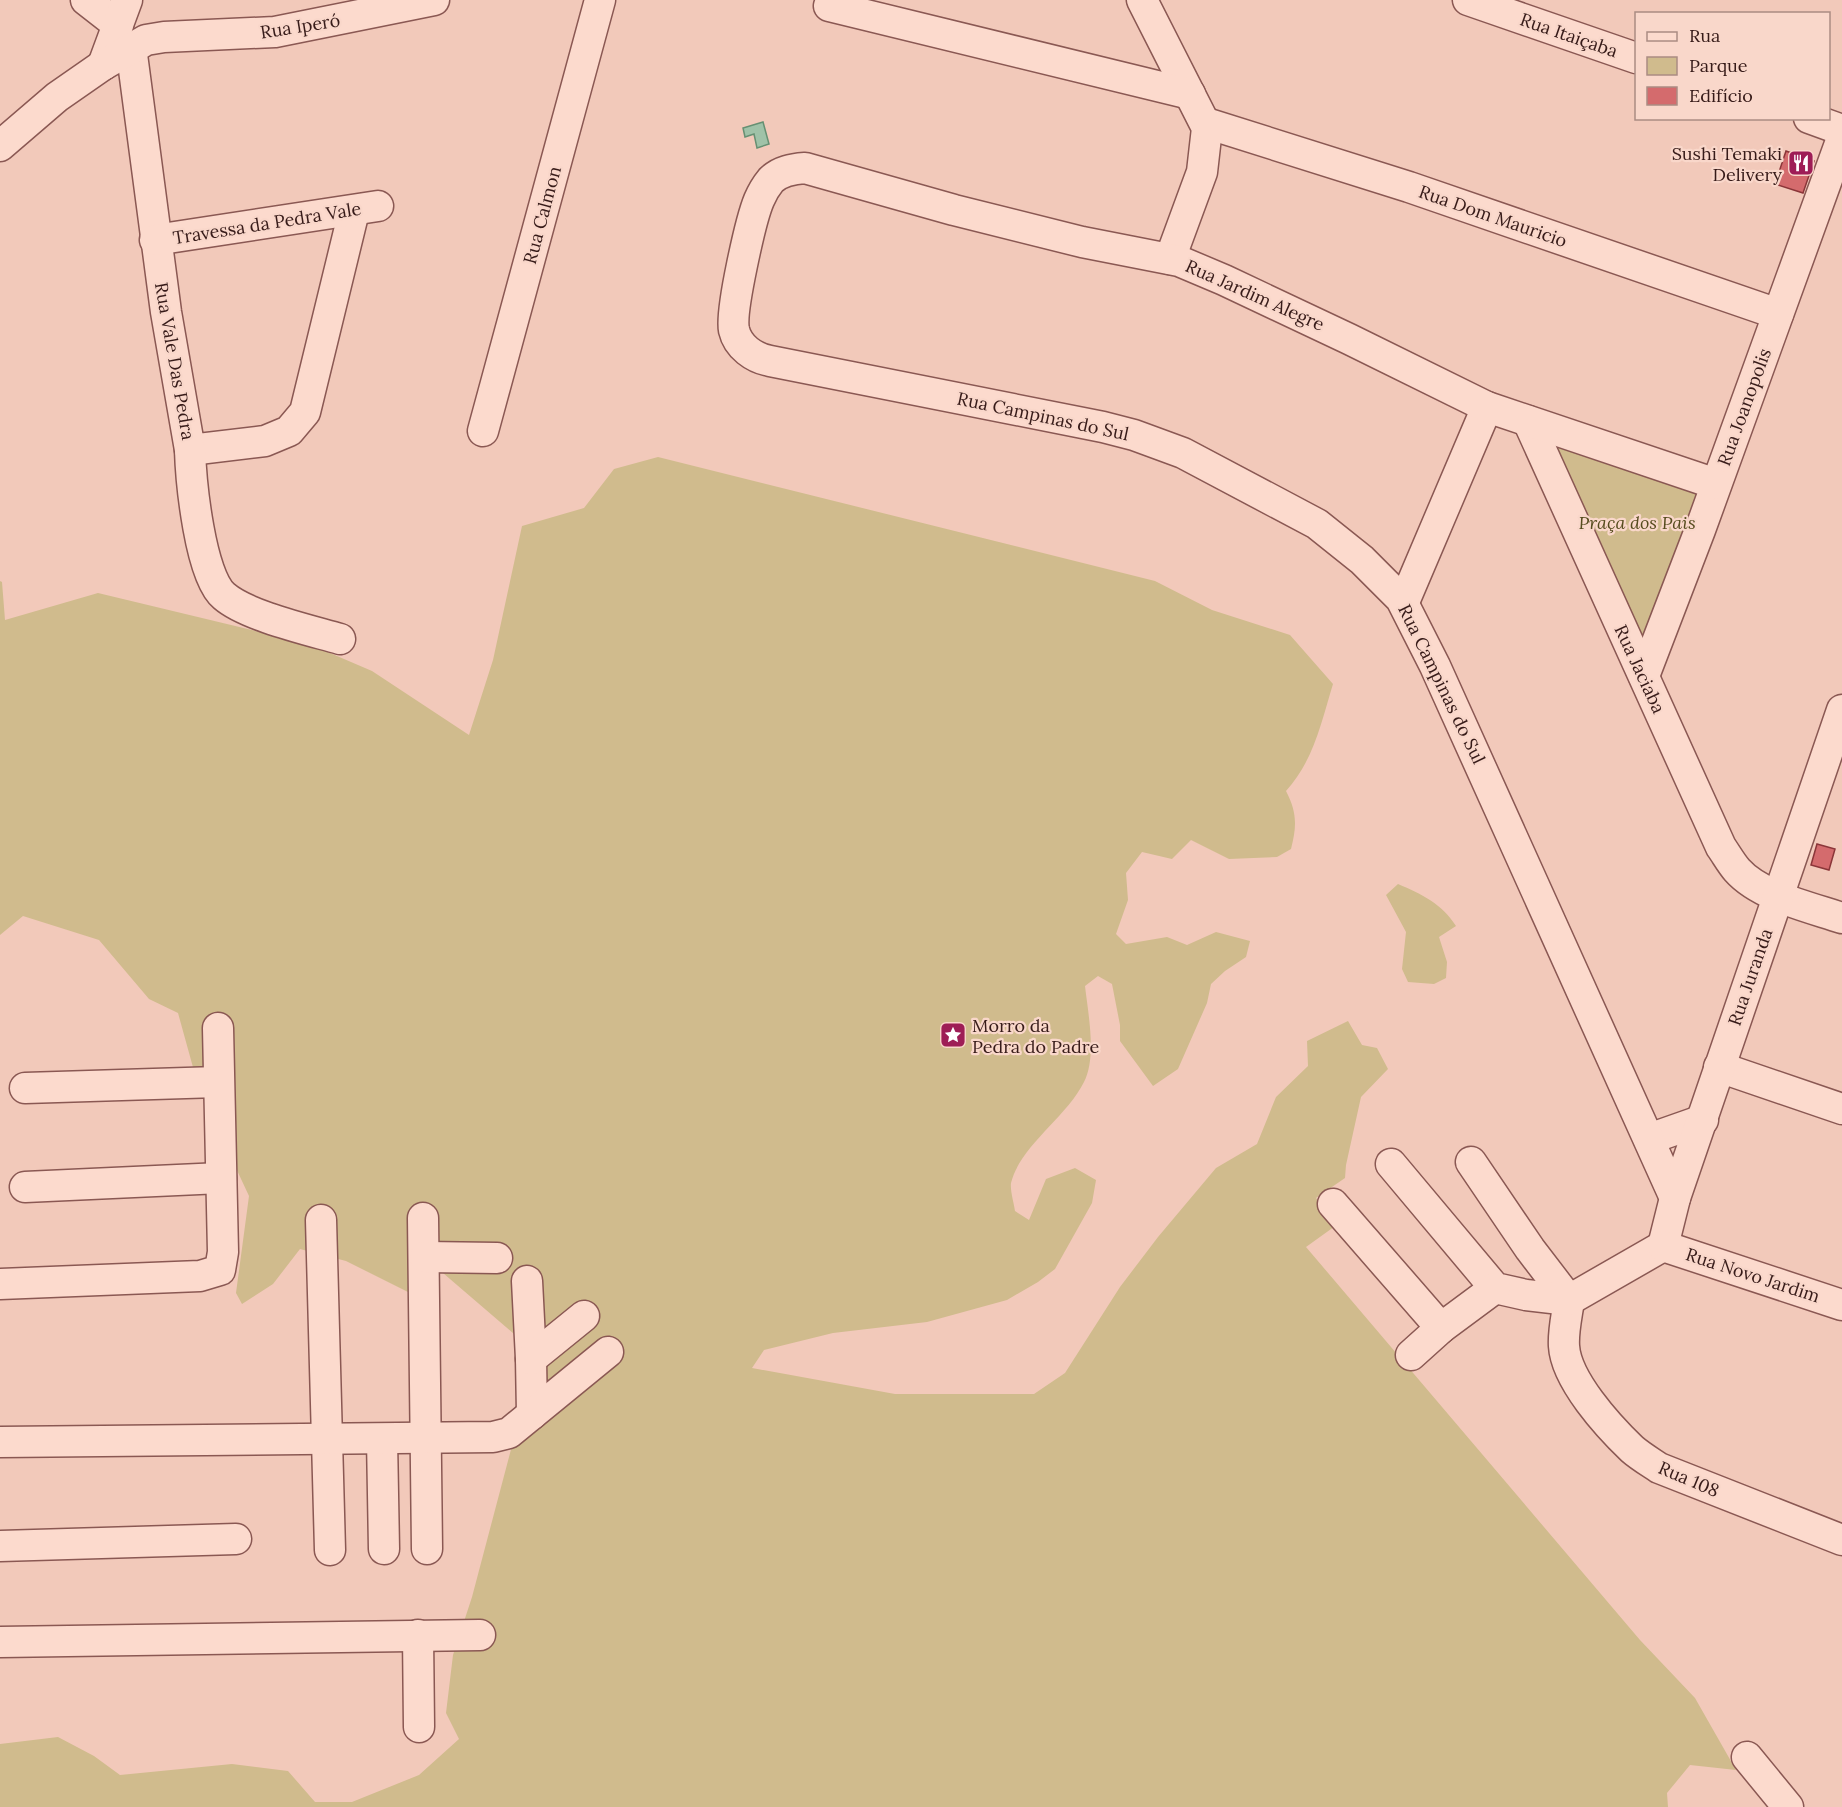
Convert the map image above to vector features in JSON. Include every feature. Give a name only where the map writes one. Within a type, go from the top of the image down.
[{"type":"street","points":[[86,0],[125,24]]},
{"type":"street","name":"Rua Iperó","points":[[0,146],[57,97],[103,65],[125,24],[146,40],[164,37],[275,33],[322,13],[434,0]]},
{"type":"street","name":"Rua Calmon","points":[[483,431],[600,0]]},
{"type":"street","points":[[1142,0],[1206,123],[1202,172],[1170,259]]},
{"type":"street","name":"Rua Itaiçaba","points":[[1468,0],[1635,58]]},
{"type":"street","points":[[829,6],[1190,94]]},
{"type":"street","name":"Rua Vale Das Pedra","points":[[125,24],[155,240],[190,450],[265,441],[289,431],[305,412],[366,209]]},
{"type":"street","points":[[1814,120],[1842,130]]},
{"type":"street","name":"Rua Dom Mauricio","points":[[1206,123],[1409,188],[1778,314]]},
{"type":"street","name":"Rua Joanopolis","points":[[1644,676],[1842,138]]},
{"type":"street","name":"Rua Jardim Alegre","points":[[776,176],[794,168],[824,172],[954,210],[1061,237],[1170,259],[1198,268],[1487,407],[1716,484]]},
{"type":"street","name":"Rua Campinas do Sul","points":[[776,176],[765,189],[755,212],[734,306],[734,329],[740,342],[749,352],[770,361],[1103,427],[1174,449],[1317,524],[1362,560],[1404,602],[1436,666],[1674,1198]]},
{"type":"street","name":"Travessa da Pedra Vale","points":[[155,240],[366,209]]},
{"type":"street","points":[[1404,602],[1487,407]]},
{"type":"street","name":"Rua Jaciaba","points":[[1528,421],[1721,847],[1738,871],[1759,886],[1778,896],[1842,918]]},
{"type":"street","points":[[190,450],[190,474],[206,565],[222,595],[241,609],[340,639]]},
{"type":"street","name":"Rua Juranda","points":[[1663,1246],[1674,1198],[1703,1120],[1719,1067],[1841,717]]},
{"type":"street","points":[[0,1284],[200,1276],[220,1270],[223,1252],[218,1028]]},
{"type":"street","points":[[1719,1067],[1842,1109]]},
{"type":"street","points":[[25,1088],[218,1082]]},
{"type":"street","points":[[1648,1139],[1703,1120]]},
{"type":"street","points":[[1471,1162],[1530,1249],[1569,1300]]},
{"type":"street","points":[[1391,1164],[1495,1288],[1526,1295],[1569,1300],[1663,1246]]},
{"type":"street","points":[[26,1187],[221,1178]]},
{"type":"street","points":[[1333,1204],[1441,1328]]},
{"type":"street","points":[[423,1218],[428,1438],[427,1549]]},
{"type":"street","points":[[321,1220],[330,1550]]},
{"type":"street","name":"Rua Novo Jardim","points":[[1663,1246],[1842,1305]]},
{"type":"street","points":[[425,1257],[497,1258]]},
{"type":"street","points":[[527,1281],[532,1414]]},
{"type":"street","points":[[1412,1356],[1441,1328],[1495,1288]]},
{"type":"street","name":"Rua 108","points":[[1569,1300],[1564,1346],[1566,1359],[1589,1399],[1634,1450],[1659,1468],[1842,1540]]},
{"type":"street","points":[[531,1359],[584,1316]]},
{"type":"street","points":[[0,1442],[493,1437],[509,1433],[608,1352]]},
{"type":"street","points":[[381,1439],[384,1549]]},
{"type":"street","points":[[0,1546],[236,1539]]},
{"type":"street","points":[[418,1635],[419,1728]]},
{"type":"street","points":[[0,1642],[480,1635]]},
{"type":"street","points":[[1747,1757],[1788,1807]]},
{"type":"green space","name":"Praça dos Pais","points":[[1529,422],[1712,485],[1646,676]]},
{"type":"green space","points":[[658,457],[1155,581],[1212,610],[1290,635],[1333,684],[1310,754],[1296,779],[1286,791],[1295,819],[1291,849],[1277,857],[1229,859],[1191,840],[1172,859],[1142,852],[1126,873],[1128,900],[1116,934],[1126,944],[1167,937],[1187,945],[1216,932],[1250,941],[1246,957],[1211,984],[1207,1003],[1178,1069],[1153,1086],[1120,1041],[1120,1025],[1112,984],[1098,976],[1085,986],[1091,1035],[1088,1072],[1076,1095],[1033,1144],[1016,1170],[1011,1183],[1015,1211],[1029,1220],[1046,1179],[1075,1168],[1096,1180],[1092,1203],[1055,1269],[1007,1300],[927,1322],[833,1333],[764,1350],[752,1368],[895,1394],[1034,1394],[1065,1373],[1120,1287],[1158,1237],[1216,1168],[1257,1144],[1276,1097],[1308,1066],[1307,1041],[1348,1021],[1362,1045],[1377,1048],[1388,1069],[1361,1097],[1345,1178],[1316,1198],[1338,1224],[1306,1247],[1640,1640],[1695,1698],[1736,1770],[1690,1765],[1667,1793],[1668,1807],[0,1807],[0,1744],[58,1737],[94,1756],[120,1775],[232,1764],[288,1771],[315,1802],[352,1802],[419,1775],[459,1739],[446,1713],[453,1655],[472,1597],[518,1423],[542,1358],[436,1267],[414,1295],[346,1261],[300,1249],[273,1284],[242,1304],[236,1293],[249,1196],[199,1089],[178,1013],[149,999],[99,940],[23,916],[0,935],[0,581],[2,582],[5,620],[98,593],[309,644],[372,671],[469,735],[493,660],[522,526],[584,508],[614,469]]},
{"type":"green space","points":[[1398,884],[1431,900],[1456,926],[1439,937],[1447,962],[1446,978],[1434,984],[1408,982],[1402,969],[1406,932],[1386,895]]},
{"type":"shaded area","points":[[763,122],[769,144],[757,148],[754,134],[745,137],[743,128]]},
{"type":"building","points":[[1786,151],[1814,161],[1803,193],[1775,184]]},
{"type":"building","points":[[1817,844],[1835,849],[1829,870],[1811,865]]},
{"type":"place","name":"Sushi Temaki Delivery","points":[[1801,163]]},
{"type":"place","name":"Morro da Pedra do Padre","points":[[953,1035]]}]
